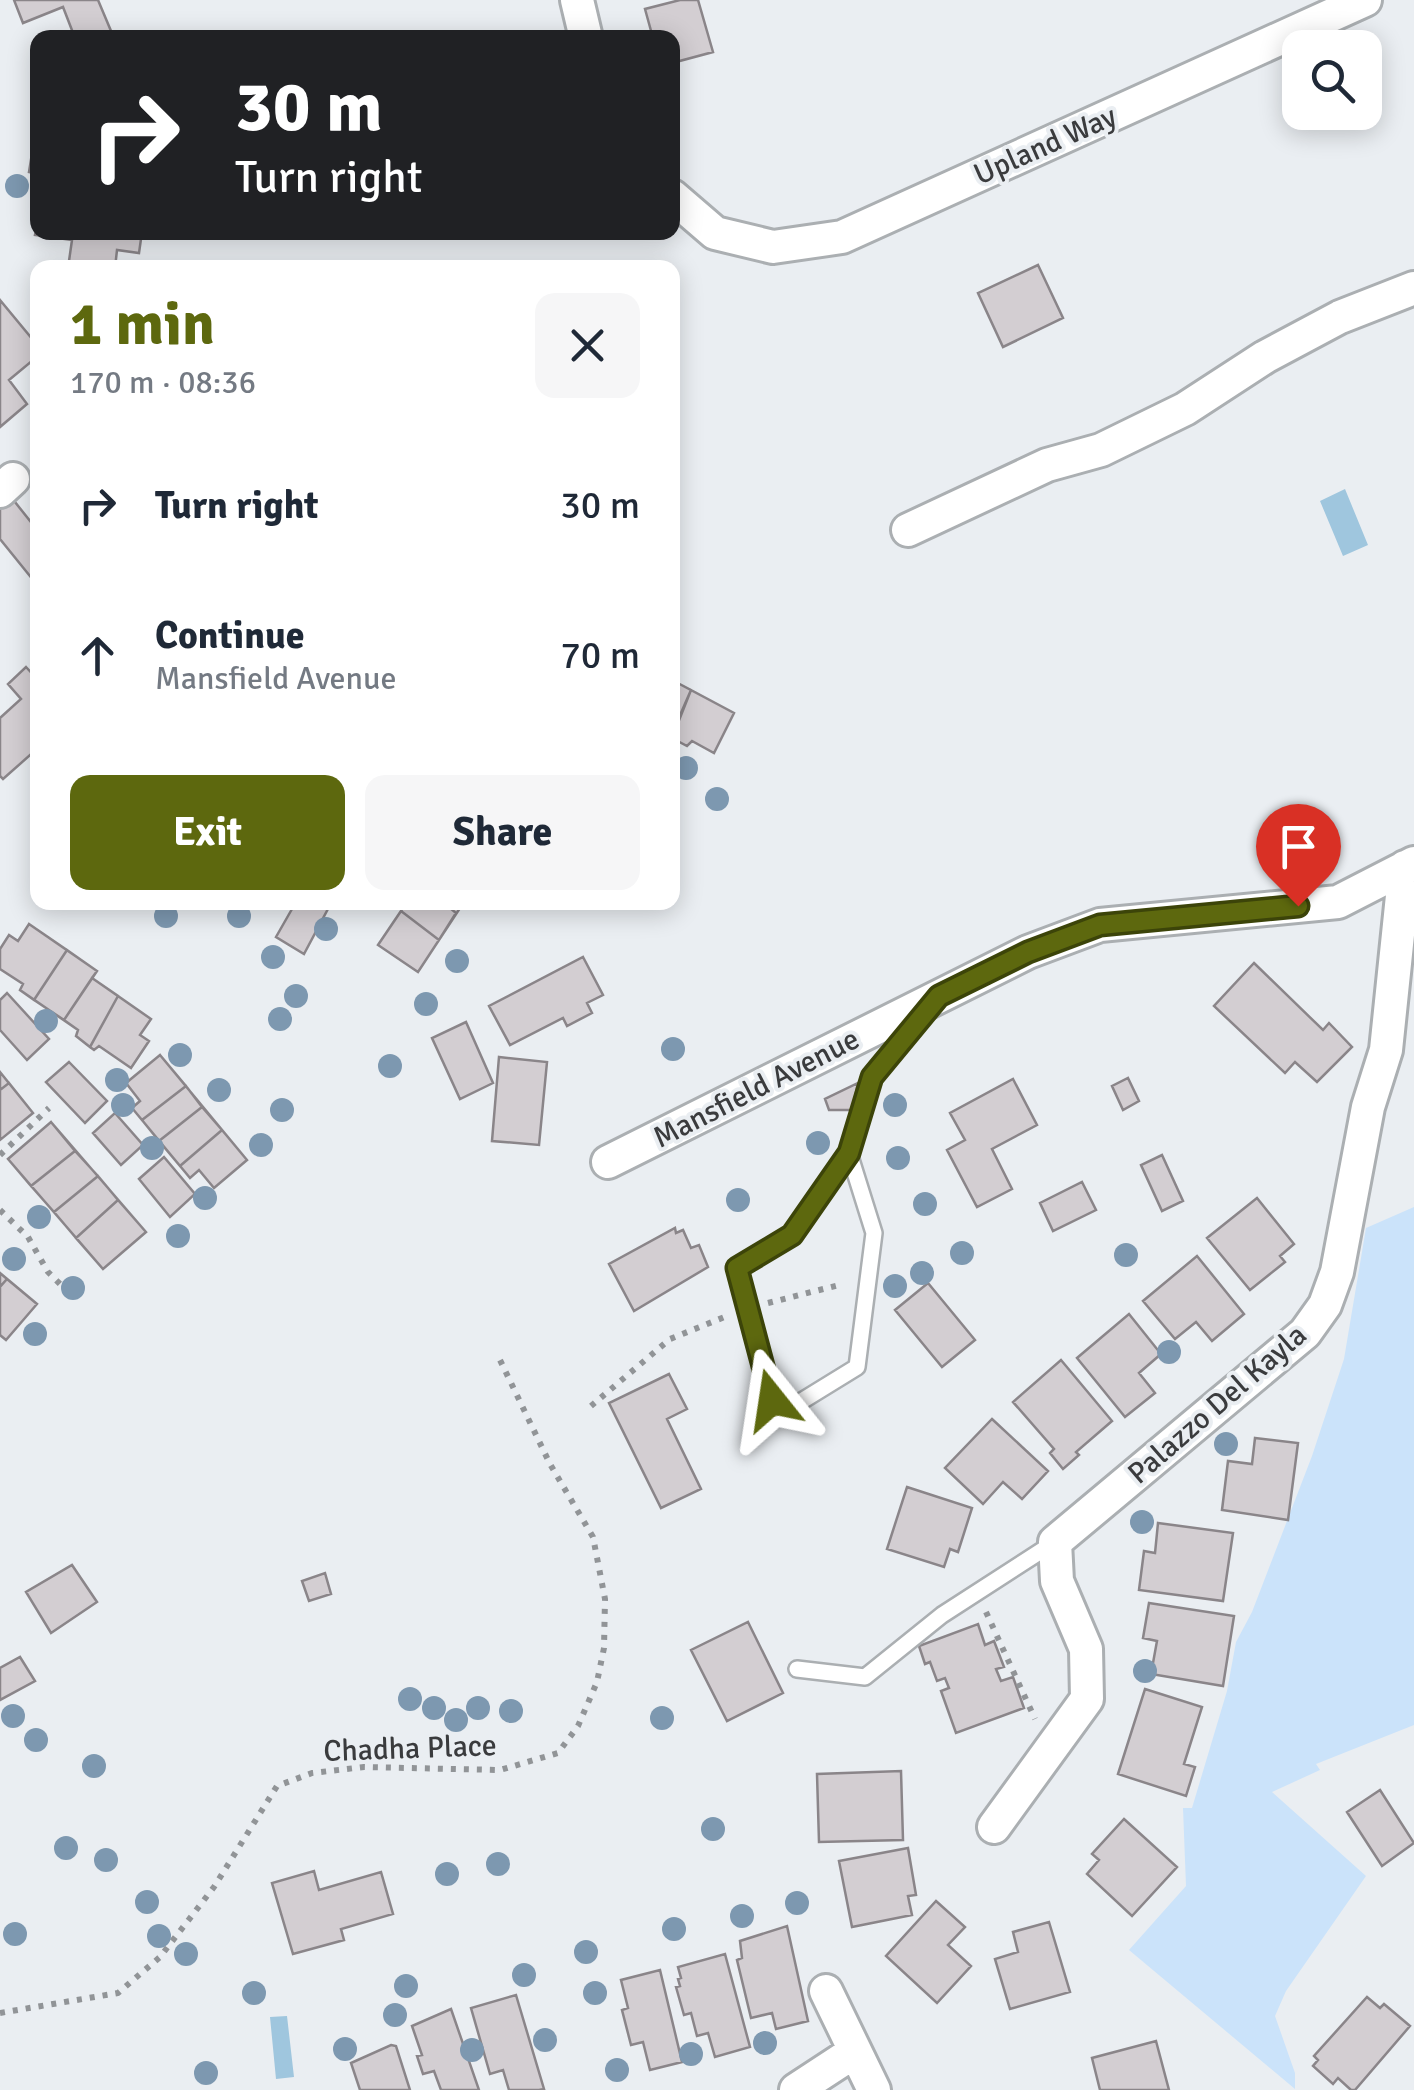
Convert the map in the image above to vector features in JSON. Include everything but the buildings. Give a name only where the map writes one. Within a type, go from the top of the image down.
[{"type":"street","points":[[576,0],[584,30]]},
{"type":"street","name":"Upland Way","points":[[680,203],[715,233],[773,246],[842,237],[1365,0]]},
{"type":"street","points":[[908,530],[1047,464],[1101,450],[1185,409],[1265,358],[1340,317],[1414,288]]},
{"type":"street","name":"Mansfield Avenue","points":[[608,1162],[1028,952],[1100,925],[1338,902],[1410,865]]},
{"type":"street","name":"Palazzo Del Kayla","points":[[1055,1542],[1306,1333],[1325,1304],[1337,1272],[1368,1107],[1386,1050],[1410,865]]},
{"type":"street","points":[[994,1827],[1087,1699],[1086,1649],[1057,1582],[1055,1542]]},
{"type":"street","points":[[826,1991],[874,2090]]},
{"type":"street","points":[[796,2090],[854,2052]]},
{"type":"lane","points":[[849,1153],[874,1233],[857,1367],[792,1407],[772,1400],[737,1268],[792,1235],[849,1153],[872,1077],[939,996]]},
{"type":"lane","points":[[797,1669],[865,1677],[942,1616],[1055,1542]]},
{"type":"path","points":[[0,1154],[50,1108]]},
{"type":"path","points":[[0,1210],[28,1238],[48,1272],[70,1294]]},
{"type":"path","points":[[591,1406],[670,1339],[747,1308],[868,1277]]},
{"type":"path","name":"Chadha Place","points":[[0,2014],[118,1993],[160,1958],[204,1901],[276,1786],[312,1773],[364,1767],[500,1770],[558,1753],[578,1726],[597,1682],[604,1648],[605,1599],[593,1537],[550,1464],[500,1360]]},
{"type":"path","points":[[977,1593],[1049,1750]]},
{"type":"shaded area","points":[[1345,489],[1368,545],[1343,556],[1320,501]]},
{"type":"shaded area","points":[[1414,1207],[1414,1725],[1316,1764],[1320,1770],[1272,1792],[1366,1876],[1286,1991],[1275,2016],[1295,2073],[1295,2089],[1129,1950],[1186,1886],[1183,1808],[1192,1808],[1227,1691],[1236,1642],[1252,1612],[1312,1456],[1344,1359],[1366,1228]]},
{"type":"shaded area","points":[[287,2016],[294,2077],[276,2079],[270,2017]]},
{"type":"route","points":[[772,1400],[737,1268],[792,1235],[849,1153],[872,1077],[939,996],[1028,952],[1100,925],[1298,906]]}]
